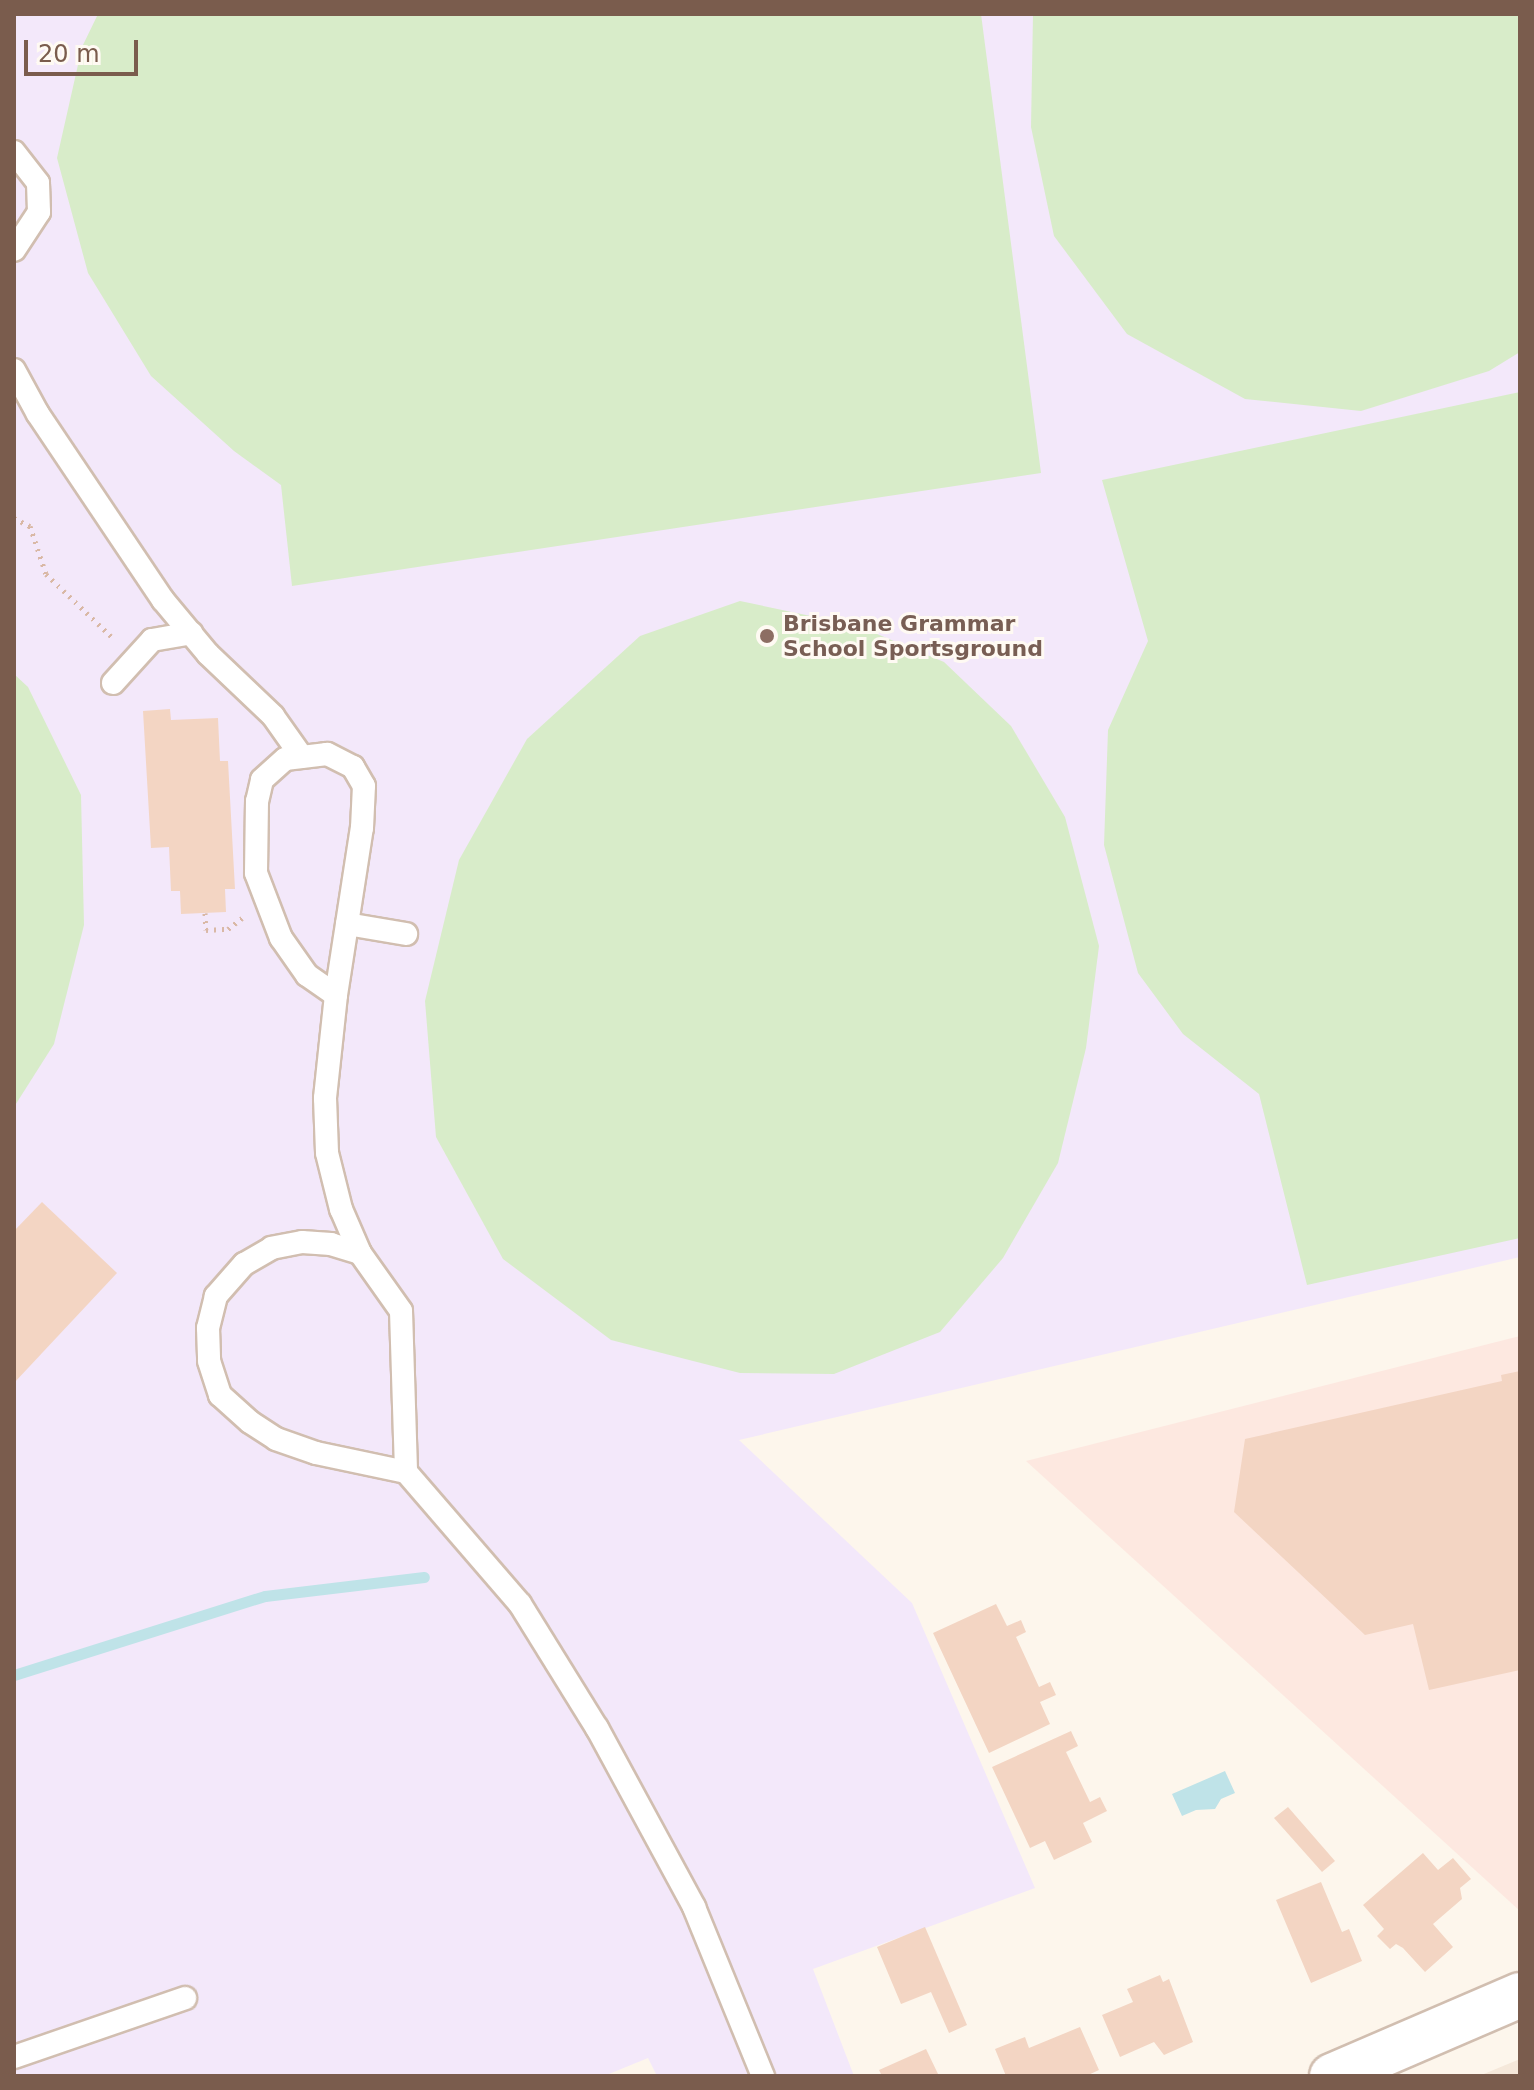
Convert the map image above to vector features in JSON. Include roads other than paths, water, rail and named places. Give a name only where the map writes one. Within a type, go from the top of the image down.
[{"type":"main road","points":[[1332,2076],[1520,1995]]},
{"type":"lane","points":[[14,152],[38,183],[39,212],[14,250]]},
{"type":"lane","points":[[14,370],[38,414],[163,600],[273,716],[302,757]]},
{"type":"lane","points":[[113,683],[152,640],[191,633]]},
{"type":"lane","points":[[336,995],[307,975],[281,938],[256,873],[257,801],[262,780],[285,759],[327,754],[353,767],[364,786],[362,828],[336,995],[325,1098],[327,1153],[341,1209],[360,1253],[401,1311],[406,1472]]},
{"type":"lane","points":[[347,924],[406,934]]},
{"type":"lane","points":[[360,1253],[331,1244],[302,1242],[272,1248],[244,1264],[216,1296],[208,1328],[209,1361],[220,1395],[250,1422],[276,1439],[316,1453],[406,1472],[520,1604],[597,1728],[694,1907],[763,2076]]},
{"type":"lane","points":[[14,2057],[185,1998]]},
{"type":"water","points":[[1225,1771],[1235,1793],[1221,1799],[1215,1809],[1196,1810],[1182,1816],[1172,1794]]},
{"type":"waterway","points":[[14,1675],[265,1596],[424,1577]]},
{"type":"place","name":"Brisbane Grammar School Sportsground","points":[[767,636]]}]
